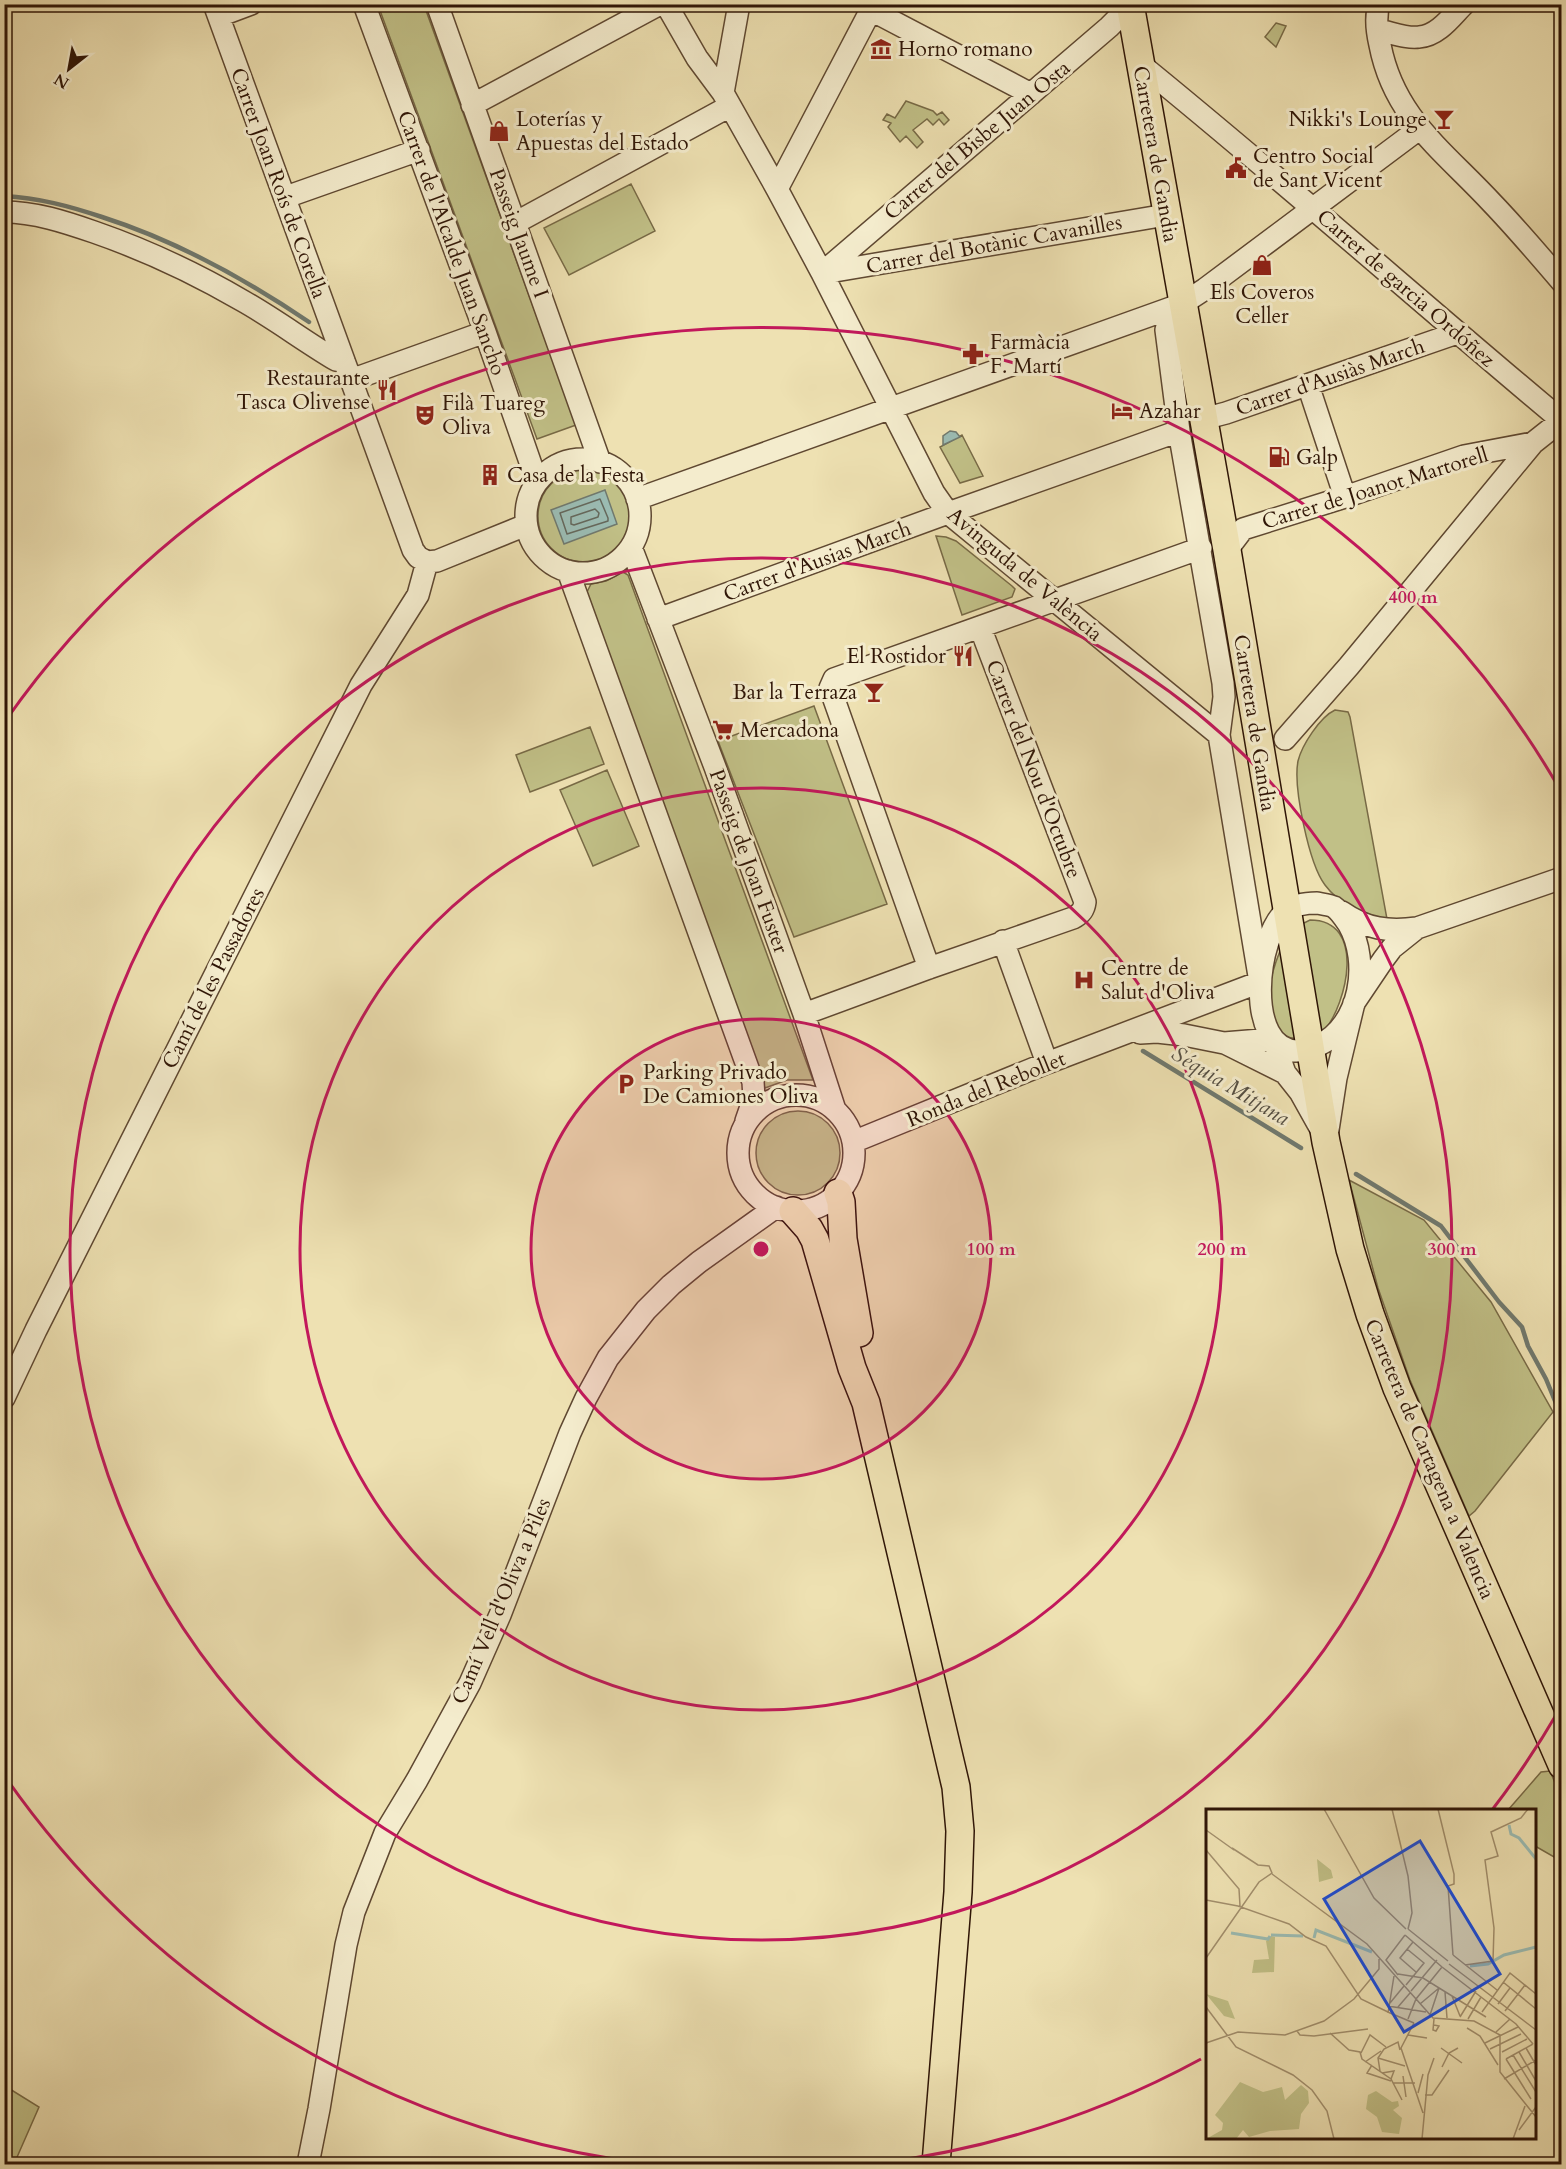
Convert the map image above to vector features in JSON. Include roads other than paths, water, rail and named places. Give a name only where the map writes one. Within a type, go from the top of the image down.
[{"type":"main road","name":"Carretera de Gandia","points":[[1129,4],[1166,215],[1172,310],[1203,419],[1214,549],[1287,911],[1326,1142]]},
{"type":"main road","name":"Carretera de Cartagena a Valencia","points":[[1326,1142],[1350,1249],[1382,1350],[1456,1526],[1562,1765]]},
{"type":"main road","points":[[838,1193],[841,1202],[847,1263],[865,1366],[866,1403]]},
{"type":"main road","points":[[784,1209],[809,1229],[815,1240],[852,1368],[866,1403],[949,1752],[958,1801],[960,1850],[958,1892],[936,2164]]},
{"type":"street","points":[[216,10],[251,4]]},
{"type":"street","name":"Carrer de l'Alcalde Juan Sancho","points":[[364,4],[485,332],[537,482]]},
{"type":"street","name":"Passeig Jaume I","points":[[437,4],[600,462]]},
{"type":"street","points":[[472,105],[660,4]]},
{"type":"street","name":"Avinguda de València","points":[[666,4],[697,58],[726,100],[777,189],[934,493],[948,513],[1219,735]]},
{"type":"street","points":[[515,223],[726,100],[739,4]]},
{"type":"street","name":"Carrer del Bisbe Juan Osta","points":[[822,273],[1109,27],[1129,4]]},
{"type":"street","points":[[1379,4],[1378,30],[1390,82],[1419,129],[1491,202],[1562,282]]},
{"type":"street","points":[[1378,30],[1414,37],[1424,36],[1439,29],[1464,4]]},
{"type":"street","points":[[777,189],[873,7],[1031,94]]},
{"type":"street","name":"Carrer Joan Roís de Corella","points":[[216,10],[413,550],[418,557],[427,562]]},
{"type":"street","name":"Carrer de garcia Ordóñez","points":[[1140,64],[1561,420]]},
{"type":"street","points":[[637,499],[1172,310],[1205,289],[1419,129]]},
{"type":"street","points":[[286,197],[419,150]]},
{"type":"street","points":[[4,212],[20,212],[48,218],[130,244],[170,261],[244,301],[336,360],[347,370],[485,332]]},
{"type":"street","name":"Carrer del Botànic Cavanilles","points":[[822,273],[1166,215]]},
{"type":"street","points":[[866,235],[866,252],[878,263]]},
{"type":"street","name":"Carretera de Gandia","points":[[1172,310],[1166,330],[1179,431],[1214,549],[1223,683],[1223,707],[1219,735]]},
{"type":"street","name":"Carrer d'Ausiàs March","points":[[1203,419],[1457,333]]},
{"type":"street","points":[[1308,385],[1345,497]]},
{"type":"street","points":[[1285,739],[1349,666],[1533,443],[1561,420]]},
{"type":"street","name":"Carrer d'Ausias March","points":[[658,619],[1179,431]]},
{"type":"street","name":"Carrer de Joanot Martorell","points":[[929,968],[830,688],[834,679],[1055,601],[1214,549],[1243,530],[1464,456],[1533,443]]},
{"type":"street","points":[[581,459],[600,462],[619,472],[627,480],[637,499],[639,528],[631,547],[617,562],[598,571],[578,573],[568,571],[548,561],[534,545],[526,525],[526,507],[537,482],[545,472],[562,463],[581,459]]},
{"type":"street","points":[[427,562],[437,561],[526,525]]},
{"type":"street","name":"Passeig de Joan Fuster","points":[[631,547],[715,767],[804,1014],[835,1110]]},
{"type":"street","name":"Camí de les Passadores","points":[[4,1398],[356,694],[418,595],[427,562]]},
{"type":"street","points":[[568,571],[753,1082],[754,1098],[739,1137],[737,1154],[740,1171],[748,1186],[760,1199],[784,1209],[809,1209],[825,1203],[838,1193],[848,1178],[854,1161],[853,1142],[847,1125],[835,1110],[821,1100],[805,1095],[788,1095],[772,1099],[757,1108],[746,1121]]},
{"type":"street","name":"Carrer del Nou d'Octubre","points":[[980,627],[1084,902],[1082,912],[1073,918],[1003,941]]},
{"type":"street","points":[[1219,735],[1262,1005],[1285,1072],[1300,1092],[1326,1142]]},
{"type":"street","points":[[1260,982],[1270,935],[1278,920],[1287,911],[1300,904],[1317,903],[1334,907],[1365,925],[1394,931],[1417,928],[1562,878]]},
{"type":"street","points":[[1326,1142],[1336,1078],[1359,985],[1360,957],[1351,929],[1345,918],[1334,907]]},
{"type":"street","points":[[1273,1039],[1284,1048],[1301,1051],[1311,1049],[1335,1035],[1392,948],[1417,928]]},
{"type":"street","points":[[804,1014],[1003,941],[1047,1063]]},
{"type":"street","name":"Ronda del Rebollet","points":[[853,1142],[1047,1063],[1260,982]]},
{"type":"street","name":"Ronda del Rebollet","points":[[1119,1037],[1157,1032],[1208,1038],[1224,1043],[1273,1039]]},
{"type":"street","points":[[1224,1043],[1285,1072]]},
{"type":"street","name":"Camí Vell d'Oliva a Piles","points":[[308,2164],[354,1912],[385,1833],[470,1683],[500,1615],[570,1433],[586,1398],[608,1358],[646,1310],[671,1285],[784,1209]]},
{"type":"water","points":[[950,431],[956,432],[960,437],[943,445],[943,436]]},
{"type":"water","points":[[605,490],[617,524],[564,544],[551,510]]},
{"type":"waterway","points":[[4,196],[66,206],[157,237],[235,276],[309,322]]},
{"type":"waterway","name":"Séquia Mitjana","points":[[1143,1051],[1301,1148]]},
{"type":"waterway","name":"Séquia Mitjana","points":[[1356,1174],[1441,1226],[1499,1302],[1522,1327],[1528,1346],[1546,1379],[1562,1418]]},
{"type":"place","name":"Horno romano","points":[[881,49]]},
{"type":"place","name":"Nikki's Lounge","points":[[1444,119]]},
{"type":"place","name":"Loterías y Apuestas del Estado","points":[[499,131]]},
{"type":"place","name":"Centro Social de Sant Vicent","points":[[1236,168]]},
{"type":"place","name":"Els Coveros Celler","points":[[1262,265]]},
{"type":"place","name":"Farmàcia F. Martí","points":[[973,354]]},
{"type":"place","name":"Restaurante Tasca Olivense","points":[[387,390]]},
{"type":"place","name":"Azahar","points":[[1122,411]]},
{"type":"place","name":"Filà Tuareg Oliva","points":[[425,415]]},
{"type":"place","name":"Galp","points":[[1279,457]]},
{"type":"place","name":"Casa de la Festa","points":[[490,475]]},
{"type":"place","name":"El Rostidor","points":[[963,656]]},
{"type":"place","name":"Bar la Terraza","points":[[874,692]]},
{"type":"place","name":"Mercadona","points":[[723,730]]},
{"type":"place","name":"Centre de Salut d'Oliva","points":[[1084,980]]},
{"type":"place","name":"Parking Privado De Camiones Oliva","points":[[626,1084]]}]
